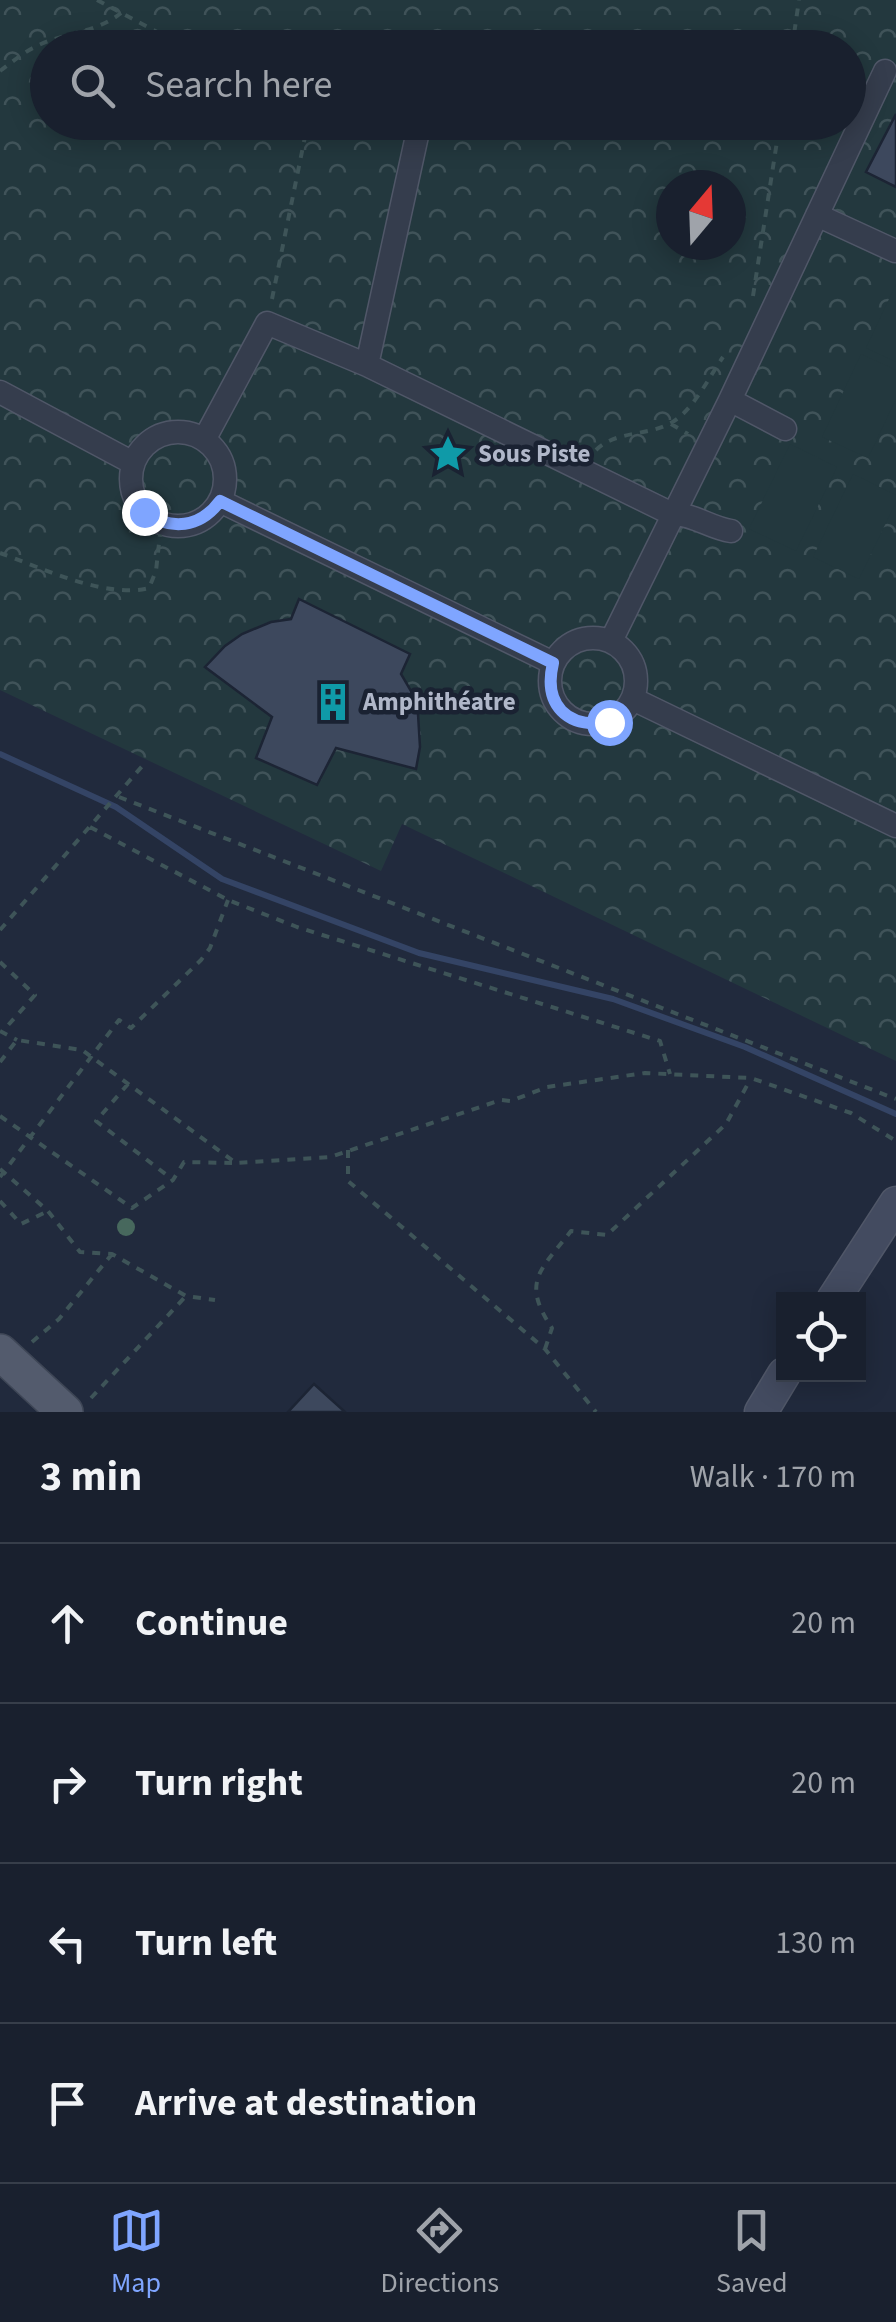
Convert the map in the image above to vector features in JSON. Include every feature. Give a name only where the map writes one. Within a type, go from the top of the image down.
[{"type":"main road","points":[[5,1357],[78,1405]]},
{"type":"street","points":[[866,111],[885,71]]},
{"type":"street","points":[[367,365],[416,140]]},
{"type":"street","points":[[611,641],[852,140]]},
{"type":"street","points":[[817,215],[895,251]]},
{"type":"street","points":[[204,440],[267,324],[367,365],[672,514],[687,514],[718,529],[731,530]]},
{"type":"street","points":[[0,392],[133,463]]},
{"type":"street","points":[[730,400],[785,429]]},
{"type":"street","points":[[184,432],[204,440],[222,463],[226,477],[220,501],[212,512],[191,524],[161,525],[144,512],[131,489],[133,463],[144,445],[163,434],[184,432]]},
{"type":"street","points":[[220,501],[553,663]]},
{"type":"street","points":[[578,640],[611,641],[629,656],[637,677],[633,699],[624,713],[609,722],[592,725],[575,721],[561,711],[552,696],[549,680],[553,663],[563,649],[578,640]]},
{"type":"street","points":[[633,699],[896,826]]},
{"type":"street","points":[[838,1292],[896,1203]]},
{"type":"street","points":[[761,1412],[779,1382]]},
{"type":"path","points":[[97,0],[153,30]]},
{"type":"path","points":[[795,30],[799,0]]},
{"type":"path","points":[[87,30],[121,13]]},
{"type":"path","points":[[0,71],[30,50]]},
{"type":"path","points":[[267,324],[304,140]]},
{"type":"path","points":[[752,295],[777,140]]},
{"type":"path","points":[[574,466],[605,441],[671,424],[730,348]]},
{"type":"path","points":[[0,553],[130,592],[149,588],[156,571],[161,525]]},
{"type":"path","points":[[0,930],[144,764]]},
{"type":"path","points":[[119,797],[896,1099]]},
{"type":"path","points":[[90,827],[228,900],[351,944],[660,1041],[670,1074]]},
{"type":"path","points":[[215,1300],[186,1296],[112,1254],[80,1252],[48,1211],[1,1173],[119,1020],[131,1028],[201,960],[210,948],[228,900]]},
{"type":"path","points":[[0,962],[35,995],[1,1031],[16,1040],[82,1050],[236,1163]]},
{"type":"path","points":[[0,1062],[16,1040]]},
{"type":"path","points":[[0,1116],[132,1208],[173,1180],[184,1162],[330,1157],[546,1087],[645,1074],[751,1078],[851,1114],[896,1141]]},
{"type":"path","points":[[545,1349],[552,1328],[536,1305],[537,1275],[572,1230],[607,1235],[726,1124],[751,1078]]},
{"type":"path","points":[[128,1084],[96,1121],[173,1180]]},
{"type":"path","points":[[348,1150],[348,1181],[545,1349],[596,1412]]},
{"type":"path","points":[[0,1201],[21,1224],[48,1211]]},
{"type":"path","points":[[5,1357],[58,1319],[112,1254]]},
{"type":"path","points":[[78,1405],[186,1296]]},
{"type":"green space","name":"Sous Piste","points":[[0,0],[896,0],[896,1061],[402,824],[381,871],[0,690]]},
{"type":"green space","points":[[896,284],[896,362],[866,348]]},
{"type":"green space","points":[[861,354],[896,370],[896,399],[868,458],[822,437]]},
{"type":"green space","points":[[790,444],[837,467],[796,551],[749,529]]},
{"type":"green space","points":[[853,474],[896,495],[859,579],[813,557]]},
{"type":"building","points":[[896,114],[896,187],[866,172]]},
{"type":"building","name":"Amphithéatre","points":[[299,599],[410,654],[401,674],[418,714],[420,747],[416,769],[336,748],[317,785],[256,758],[272,717],[205,667],[242,634],[291,619]]},
{"type":"building","points":[[314,1384],[345,1412],[288,1412]]},
{"type":"waterway","points":[[0,754],[116,807],[222,879],[419,953],[613,999],[745,1047],[896,1114]]},
{"type":"place","name":"Sous Piste","points":[[448,454]]},
{"type":"place","name":"Amphithéatre","points":[[333,702]]},
{"type":"route","points":[[144,512],[161,525],[191,524],[212,512],[220,501],[553,663],[549,680],[561,711],[575,721],[592,725],[609,722]]}]
